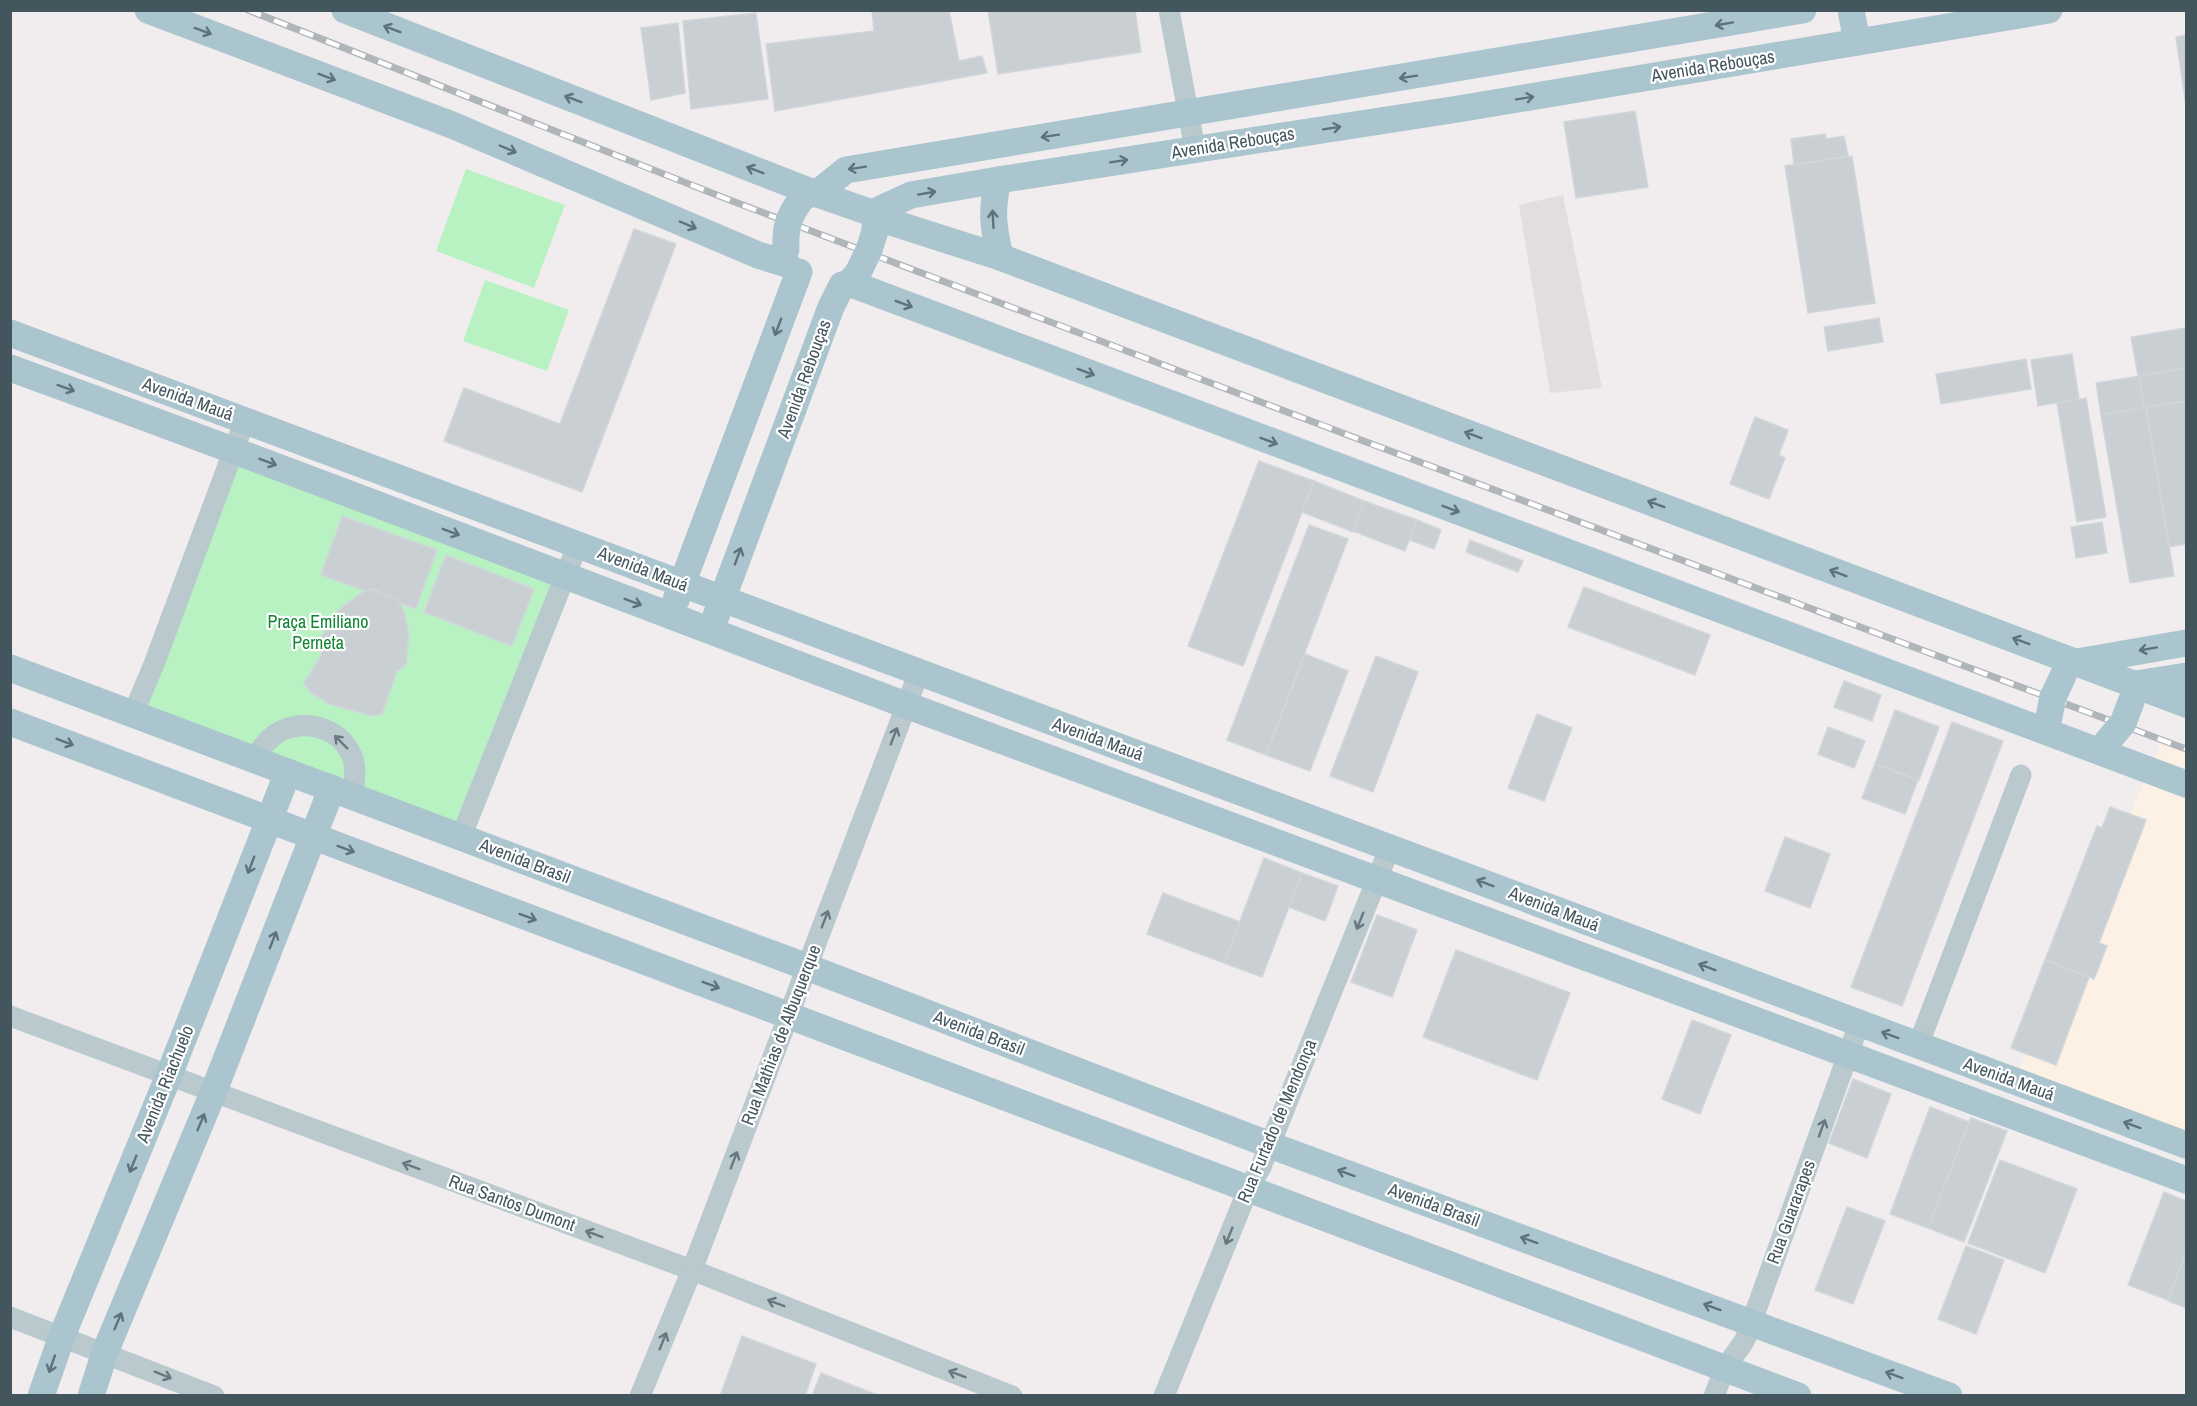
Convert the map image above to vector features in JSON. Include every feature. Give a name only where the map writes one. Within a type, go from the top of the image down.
[{"type":"main road","points":[[148,10],[452,125],[758,255],[791,262],[850,280],[2049,725],[2187,784]]},
{"type":"main road","points":[[345,10],[875,221],[1000,257],[2069,669],[2133,693],[2187,704]]},
{"type":"main road","name":"Avenida Rebouças","points":[[670,615],[741,428],[791,262],[785,230],[791,212],[809,195],[846,170],[1803,10]]},
{"type":"main road","points":[[1851,10],[1857,42]]},
{"type":"main road","name":"Avenida Rebouças","points":[[711,631],[831,307],[869,250],[875,221],[911,195],[1458,109],[2049,10]]},
{"type":"main road","points":[[1451,69],[1458,109]]},
{"type":"main road","points":[[998,180],[993,202],[993,223],[1000,257]]},
{"type":"main road","name":"Avenida Mauá","points":[[10,333],[2187,1145]]},
{"type":"main road","name":"Avenida Mauá","points":[[10,368],[234,449],[906,705],[2187,1180]]},
{"type":"main road","points":[[741,428],[781,442]]},
{"type":"main road","points":[[2049,725],[2053,697],[2069,669],[2187,643]]},
{"type":"main road","name":"Avenida Brasil","points":[[10,668],[1270,1145],[1949,1395]]},
{"type":"main road","points":[[2133,693],[2187,676]]},
{"type":"main road","points":[[2102,746],[2123,723],[2133,693]]},
{"type":"main road","points":[[10,722],[1798,1395]]},
{"type":"main road","name":"Avenida Riachuelo","points":[[41,1395],[62,1336],[169,1075],[288,772]]},
{"type":"main road","points":[[91,1395],[105,1352],[213,1093],[312,837],[342,792]]},
{"type":"street","points":[[1169,10],[1195,149]]},
{"type":"street","points":[[133,714],[154,664],[245,420]]},
{"type":"street","points":[[461,837],[578,544]]},
{"type":"street","name":"Rua Mathias de Albuquerque","points":[[640,1395],[692,1270],[919,672]]},
{"type":"street","points":[[253,759],[266,741],[282,730],[305,725],[326,729],[345,743],[354,760],[355,777],[342,792]]},
{"type":"street","points":[[1918,1046],[2021,775]]},
{"type":"street","name":"Rua Furtado de Mendonça","points":[[1164,1395],[1249,1187],[1261,1167],[1390,847]]},
{"type":"street","name":"Rua Santos Dumont","points":[[10,1016],[692,1270],[1012,1395]]},
{"type":"street","name":"Rua Guararapes","points":[[1714,1395],[1725,1368],[1743,1343],[1752,1322],[1859,1024]]},
{"type":"street","points":[[10,1317],[214,1395]]},
{"type":"shaded area","points":[[1563,195],[1602,388],[1550,393],[1519,205]]},
{"type":"shaded area","points":[[2162,740],[2186,749],[2186,1133],[2018,1072]]},
{"type":"green space","points":[[466,169],[565,205],[534,288],[436,251]]},
{"type":"green space","points":[[485,280],[569,310],[547,371],[463,341]]},
{"type":"green space","name":"Praça Emiliano Perneta","points":[[234,449],[565,575],[461,837],[133,714]]},
{"type":"building","points":[[872,10],[949,10],[959,61],[982,56],[987,73],[775,111],[766,44],[874,31]]},
{"type":"building","points":[[988,10],[1135,10],[1141,52],[998,74]]},
{"type":"building","points":[[756,13],[768,99],[691,109],[683,21]]},
{"type":"building","points":[[678,23],[685,93],[651,100],[641,28]]},
{"type":"building","points":[[2186,35],[2186,106],[2176,37]]},
{"type":"building","points":[[1635,111],[1648,187],[1576,198],[1564,122]]},
{"type":"building","points":[[1825,134],[1826,139],[1844,136],[1848,156],[1794,165],[1791,139]]},
{"type":"building","points":[[1852,156],[1875,303],[1808,313],[1785,166]]},
{"type":"building","points":[[634,229],[676,244],[582,492],[444,441],[464,388],[560,424]]},
{"type":"building","points":[[1879,318],[1883,342],[1828,351],[1824,327]]},
{"type":"building","points":[[2186,328],[2186,368],[2138,376],[2131,337]]},
{"type":"building","points":[[2072,354],[2079,399],[2038,406],[2031,360]]},
{"type":"building","points":[[2026,359],[2031,389],[1941,404],[1936,374]]},
{"type":"building","points":[[2186,368],[2186,401],[2144,408],[2139,376]]},
{"type":"building","points":[[2139,376],[2144,408],[2101,415],[2096,383]]},
{"type":"building","points":[[2086,398],[2106,517],[2077,522],[2057,403]]},
{"type":"building","points":[[2186,401],[2186,544],[2169,547],[2146,407]]},
{"type":"building","points":[[2146,407],[2174,576],[2130,583],[2101,415]]},
{"type":"building","points":[[1755,417],[1788,430],[1779,455],[1785,458],[1769,499],[1730,484]]},
{"type":"building","points":[[1259,461],[1314,481],[1243,666],[1188,646]]},
{"type":"building","points":[[1314,481],[1364,501],[1353,532],[1302,512]]},
{"type":"building","points":[[1364,501],[1417,520],[1405,551],[1353,531]]},
{"type":"building","points":[[342,516],[437,550],[416,609],[321,575]]},
{"type":"building","points":[[1417,520],[1441,530],[1434,549],[1410,540]]},
{"type":"building","points":[[2102,522],[2107,553],[2076,558],[2071,527]]},
{"type":"building","points":[[1309,525],[1348,539],[1266,755],[1227,740]]},
{"type":"building","points":[[1470,540],[1523,561],[1518,572],[1466,552]]},
{"type":"building","points":[[446,555],[534,589],[512,646],[424,612]]},
{"type":"building","points":[[1584,587],[1710,635],[1695,675],[1568,627]]},
{"type":"building","points":[[372,589],[396,598],[404,610],[409,634],[406,665],[397,671],[382,714],[372,716],[329,704],[310,692],[304,683],[322,654],[316,644],[340,609],[361,593]]},
{"type":"building","points":[[1305,654],[1348,671],[1310,771],[1266,755]]},
{"type":"building","points":[[1376,656],[1418,672],[1373,792],[1330,776]]},
{"type":"building","points":[[1844,681],[1881,695],[1872,721],[1834,707]]},
{"type":"building","points":[[1895,710],[1939,727],[1919,780],[1875,764]]},
{"type":"building","points":[[1537,714],[1572,728],[1544,801],[1508,788]]},
{"type":"building","points":[[1952,722],[2003,741],[1902,1006],[1851,987]]},
{"type":"building","points":[[1828,727],[1865,741],[1854,768],[1818,754]]},
{"type":"building","points":[[1875,764],[1918,780],[1905,814],[1862,798]]},
{"type":"building","points":[[2110,807],[2146,820],[2099,943],[2107,946],[2094,979],[2045,960],[2097,826],[2102,828]]},
{"type":"building","points":[[1785,837],[1830,854],[1810,908],[1765,891]]},
{"type":"building","points":[[1264,858],[1302,873],[1262,977],[1224,963]]},
{"type":"building","points":[[1302,873],[1338,886],[1325,921],[1289,907]]},
{"type":"building","points":[[1163,893],[1240,922],[1224,963],[1147,934]]},
{"type":"building","points":[[1377,915],[1417,930],[1392,997],[1351,982]]},
{"type":"building","points":[[1456,950],[1570,993],[1537,1080],[1423,1037]]},
{"type":"building","points":[[2045,960],[2089,977],[2056,1065],[2011,1048]]},
{"type":"building","points":[[1692,1020],[1731,1035],[1700,1114],[1662,1099]]},
{"type":"building","points":[[1853,1079],[1891,1094],[1867,1158],[1829,1143]]},
{"type":"building","points":[[1930,1107],[1969,1122],[1928,1228],[1890,1214]]},
{"type":"building","points":[[1971,1118],[2007,1131],[1964,1242],[1928,1228]]},
{"type":"building","points":[[2000,1160],[2077,1189],[2045,1273],[1968,1243]]},
{"type":"building","points":[[2164,1192],[2186,1201],[2186,1252],[2168,1300],[2128,1285]]},
{"type":"building","points":[[1847,1207],[1885,1221],[1853,1304],[1815,1290]]},
{"type":"building","points":[[1966,1246],[2004,1260],[1976,1334],[1938,1319]]},
{"type":"building","points":[[2186,1252],[2186,1308],[2168,1301]]},
{"type":"building","points":[[742,1336],[816,1364],[805,1396],[720,1396]]},
{"type":"building","points":[[821,1373],[880,1396],[812,1396]]},
{"type":"railway","points":[[248,10],[727,199],[1353,437],[2186,749]]}]
